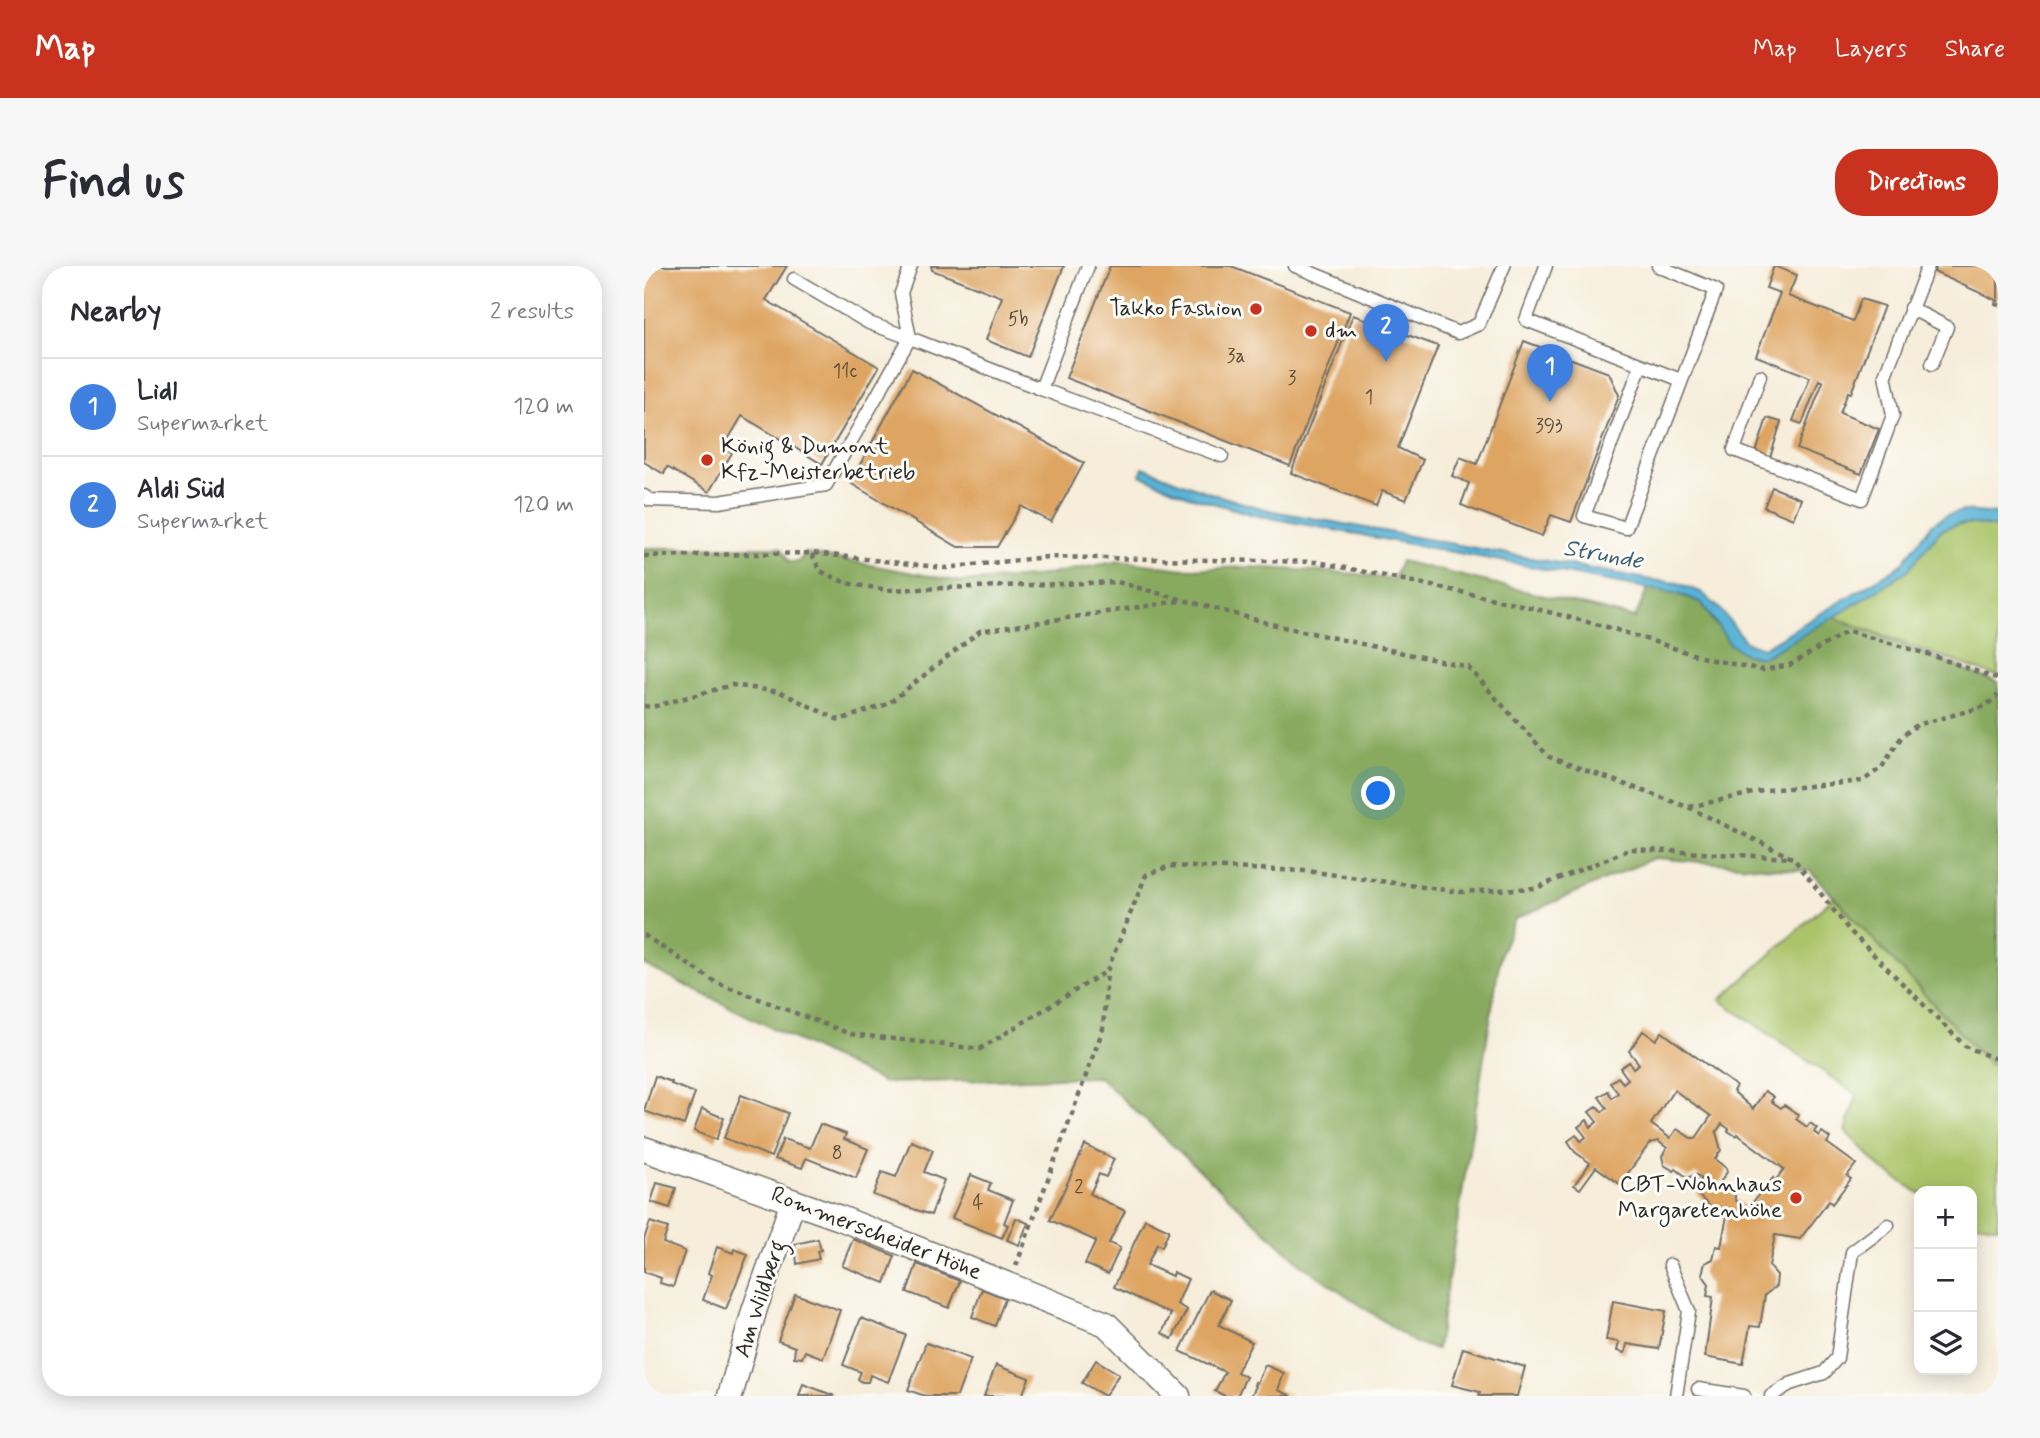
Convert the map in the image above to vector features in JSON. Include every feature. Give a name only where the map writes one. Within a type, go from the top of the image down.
[{"type":"street","name":"Rommerscheider Höhe","points":[[644,1149],[853,1223],[1106,1324],[1178,1396]]},
{"type":"street","name":"Am Wildberg","points":[[730,1396],[755,1308],[793,1202]]},
{"type":"lane","points":[[644,496],[650,500],[719,502],[826,485],[910,338],[901,293],[911,266]]},
{"type":"lane","points":[[1041,389],[1088,266]]},
{"type":"lane","points":[[1295,266],[1458,333],[1479,324],[1504,266]]},
{"type":"lane","points":[[1546,266],[1526,320],[1681,380]]},
{"type":"lane","points":[[1641,365],[1584,516],[1626,528],[1716,290],[1658,266]]},
{"type":"lane","points":[[1760,376],[1734,450],[1861,499],[1893,415],[1885,375],[1928,266]]},
{"type":"lane","points":[[794,279],[869,323],[1222,456]]},
{"type":"lane","points":[[1910,308],[1947,327],[1932,364]]},
{"type":"lane","points":[[1771,1396],[1790,1384],[1824,1373],[1837,1358],[1852,1252],[1888,1225]]},
{"type":"lane","points":[[1670,1265],[1689,1311],[1676,1396]]},
{"type":"lane","points":[[1698,1389],[1744,1396]]},
{"type":"path","points":[[644,556],[812,553],[945,568],[1047,557],[1318,562],[1513,603],[1611,628],[1708,659],[1763,670],[1790,665],[1848,631],[1931,655],[1998,679]]},
{"type":"path","points":[[812,553],[820,571],[846,583],[887,590],[1117,582],[1279,626],[1468,667],[1549,757],[1688,807],[1794,859],[1849,930],[1965,1046],[1998,1060]]},
{"type":"path","points":[[644,706],[652,707],[732,685],[780,692],[839,720],[888,704],[980,631],[1184,600]]},
{"type":"path","points":[[1688,807],[1767,790],[1863,781],[1882,767],[1902,736],[1917,725],[1986,706],[1998,695]]},
{"type":"path","points":[[1009,1285],[1103,1029],[1107,971],[1146,875],[1170,866],[1307,871],[1460,892],[1536,888],[1631,849],[1794,859]]},
{"type":"path","points":[[644,935],[715,982],[850,1034],[980,1049],[1107,971]]},
{"type":"green space","points":[[1957,524],[1998,528],[1998,677],[1833,617],[1926,547],[1941,530]]},
{"type":"green space","points":[[644,548],[782,549],[789,562],[798,562],[806,553],[962,582],[1032,577],[1120,561],[1184,569],[1253,567],[1358,574],[1393,580],[1401,561],[1635,618],[1648,588],[1701,602],[1715,624],[1763,657],[1833,617],[1998,683],[1998,1066],[1989,1064],[1810,871],[1654,858],[1515,919],[1501,952],[1437,1349],[1417,1344],[1302,1265],[1099,1077],[884,1083],[644,965]]},
{"type":"green space","points":[[1834,897],[1989,1064],[1998,1066],[1998,1227],[1977,1223],[1977,1186],[1914,1186],[1914,1190],[1882,1169],[1845,1131],[1857,1095],[1720,1000]]},
{"type":"water","points":[[1143,467],[1207,492],[1273,511],[1678,583],[1701,592],[1719,608],[1746,642],[1763,648],[1901,565],[1932,524],[1947,515],[1962,511],[1998,514],[1998,528],[1957,524],[1941,530],[1908,570],[1843,612],[1763,657],[1746,655],[1730,644],[1701,602],[1678,594],[1254,515],[1189,496],[1140,475]]},
{"type":"building","points":[[644,266],[787,266],[766,300],[879,367],[822,464],[742,416],[723,448],[732,453],[709,492],[667,467],[664,474],[644,462]]},
{"type":"building","points":[[931,266],[1064,266],[1028,357],[986,340],[1002,297],[932,270]]},
{"type":"building","points":[[1110,266],[1231,266],[1350,312],[1290,466],[1066,378]]},
{"type":"building","points":[[1774,266],[1797,275],[1788,296],[1853,321],[1861,299],[1884,306],[1851,393],[1848,392],[1840,413],[1879,429],[1861,474],[1797,449],[1823,382],[1819,380],[1802,424],[1793,421],[1810,377],[1756,356],[1780,293],[1766,288]]},
{"type":"building","points":[[1937,266],[1998,266],[1998,305],[1995,304],[1996,300],[1934,272]]},
{"type":"building","points":[[1353,315],[1438,346],[1398,448],[1423,460],[1406,500],[1382,491],[1376,506],[1291,473]]},
{"type":"building","points":[[1524,341],[1609,373],[1619,395],[1571,522],[1551,515],[1542,536],[1461,505],[1469,483],[1452,476],[1460,457],[1477,464]]},
{"type":"building","points":[[912,369],[1084,463],[1051,522],[1021,506],[997,547],[958,547],[850,483]]},
{"type":"building","points":[[1767,418],[1781,422],[1770,458],[1756,453]]},
{"type":"building","points":[[1772,487],[1801,499],[1793,519],[1764,507]]},
{"type":"building","name":"CBT-Wohnhaus Margaretenhöhe","points":[[1643,1031],[1656,1040],[1662,1032],[1736,1086],[1733,1091],[1753,1109],[1765,1091],[1774,1097],[1771,1101],[1781,1108],[1784,1105],[1799,1115],[1796,1119],[1807,1127],[1810,1123],[1817,1128],[1814,1132],[1819,1136],[1822,1132],[1830,1138],[1827,1143],[1856,1164],[1847,1176],[1851,1179],[1832,1204],[1829,1201],[1800,1239],[1775,1235],[1769,1266],[1777,1275],[1776,1286],[1765,1295],[1760,1327],[1750,1326],[1743,1364],[1705,1357],[1713,1297],[1707,1296],[1709,1284],[1702,1274],[1705,1263],[1713,1259],[1716,1246],[1721,1247],[1727,1216],[1720,1216],[1698,1195],[1697,1185],[1702,1179],[1696,1174],[1688,1178],[1676,1169],[1674,1171],[1664,1165],[1662,1156],[1667,1148],[1658,1141],[1650,1143],[1620,1184],[1596,1167],[1580,1189],[1574,1185],[1590,1163],[1575,1152],[1568,1141],[1576,1135],[1581,1141],[1586,1137],[1578,1127],[1587,1120],[1591,1127],[1597,1122],[1589,1112],[1597,1106],[1602,1112],[1607,1108],[1599,1097],[1608,1091],[1612,1098],[1618,1093],[1610,1083],[1618,1077],[1623,1083],[1628,1079],[1620,1068],[1629,1062],[1633,1068],[1639,1064],[1629,1051]],"holes":[[[1674,1090],[1711,1116],[1696,1138],[1691,1138],[1677,1129],[1670,1138],[1651,1124]],[[1722,1124],[1728,1131],[1736,1136],[1737,1134],[1784,1169],[1749,1207],[1735,1200],[1735,1195],[1724,1187],[1717,1187],[1727,1172],[1715,1159],[1721,1150],[1716,1132]]]},
{"type":"building","points":[[655,1076],[695,1093],[684,1125],[644,1111]]},
{"type":"building","points":[[741,1095],[788,1113],[771,1157],[724,1138]]},
{"type":"building","points":[[702,1109],[724,1118],[716,1140],[694,1131]]},
{"type":"building","points":[[820,1124],[846,1134],[844,1139],[868,1149],[856,1178],[806,1158],[802,1168],[775,1159],[783,1139],[810,1148]]},
{"type":"building","points":[[911,1141],[933,1150],[924,1172],[944,1180],[931,1215],[873,1195],[882,1172],[896,1177]]},
{"type":"building","points":[[1085,1145],[1114,1159],[1106,1177],[1099,1174],[1090,1194],[1125,1211],[1109,1243],[1120,1248],[1108,1274],[1085,1264],[1096,1241],[1050,1220]]},
{"type":"building","points":[[971,1175],[991,1183],[988,1190],[1013,1200],[1004,1223],[1008,1225],[1002,1238],[952,1218]]},
{"type":"building","points":[[657,1183],[676,1188],[670,1208],[651,1202]]},
{"type":"building","points":[[1016,1218],[1028,1223],[1019,1245],[1007,1240]]},
{"type":"building","points":[[1145,1219],[1169,1230],[1162,1247],[1157,1244],[1147,1265],[1172,1276],[1173,1272],[1188,1279],[1177,1304],[1187,1310],[1172,1339],[1162,1333],[1171,1314],[1114,1287]]},
{"type":"building","points":[[650,1222],[668,1228],[663,1243],[685,1251],[673,1287],[660,1283],[661,1278],[644,1272],[644,1239]]},
{"type":"building","points":[[818,1239],[821,1250],[817,1251],[819,1259],[797,1264],[795,1244]]},
{"type":"building","points":[[853,1239],[895,1256],[885,1283],[842,1266]]},
{"type":"building","points":[[717,1247],[733,1253],[734,1249],[748,1254],[726,1309],[703,1300],[712,1275],[708,1273]]},
{"type":"building","points":[[917,1264],[960,1281],[949,1308],[907,1292]]},
{"type":"building","points":[[982,1289],[1005,1298],[995,1326],[972,1317]]},
{"type":"building","points":[[1210,1290],[1231,1300],[1219,1325],[1252,1342],[1237,1372],[1246,1377],[1237,1396],[1225,1396],[1215,1391],[1225,1372],[1180,1351]]},
{"type":"building","points":[[795,1294],[840,1310],[823,1358],[805,1351],[802,1358],[794,1357],[795,1347],[778,1341]]},
{"type":"building","points":[[1613,1301],[1666,1311],[1659,1349],[1627,1344],[1625,1353],[1617,1351],[1619,1342],[1606,1340]]},
{"type":"building","points":[[861,1318],[906,1335],[888,1382],[870,1375],[868,1382],[862,1382],[858,1379],[861,1372],[843,1365]]},
{"type":"building","points":[[926,1343],[971,1359],[957,1396],[925,1396],[908,1390]]},
{"type":"building","points":[[1463,1348],[1525,1367],[1517,1396],[1479,1396],[1480,1392],[1452,1385]]},
{"type":"building","points":[[1096,1360],[1119,1374],[1105,1396],[1082,1383]]},
{"type":"building","points":[[996,1365],[1029,1378],[1022,1396],[984,1396]]},
{"type":"building","points":[[1265,1365],[1284,1373],[1278,1390],[1292,1396],[1251,1396],[1255,1382],[1257,1383]]},
{"type":"building","points":[[803,1384],[835,1396],[799,1396]]},
{"type":"place","name":"Takko Fashion","points":[[1256,309]]},
{"type":"place","name":"dm","points":[[1311,331]]},
{"type":"place","name":"Aldi Süd","points":[[1386,362]]},
{"type":"place","name":"Lidl","points":[[1550,402]]},
{"type":"place","name":"König & Dumont Kfz-Meisterbetrieb","points":[[707,460]]},
{"type":"place","name":"CBT-Wohnhaus Margaretenhöhe","points":[[1796,1198]]},
{"type":"water label","name":"Strunde","points":[[1603,555]]}]
